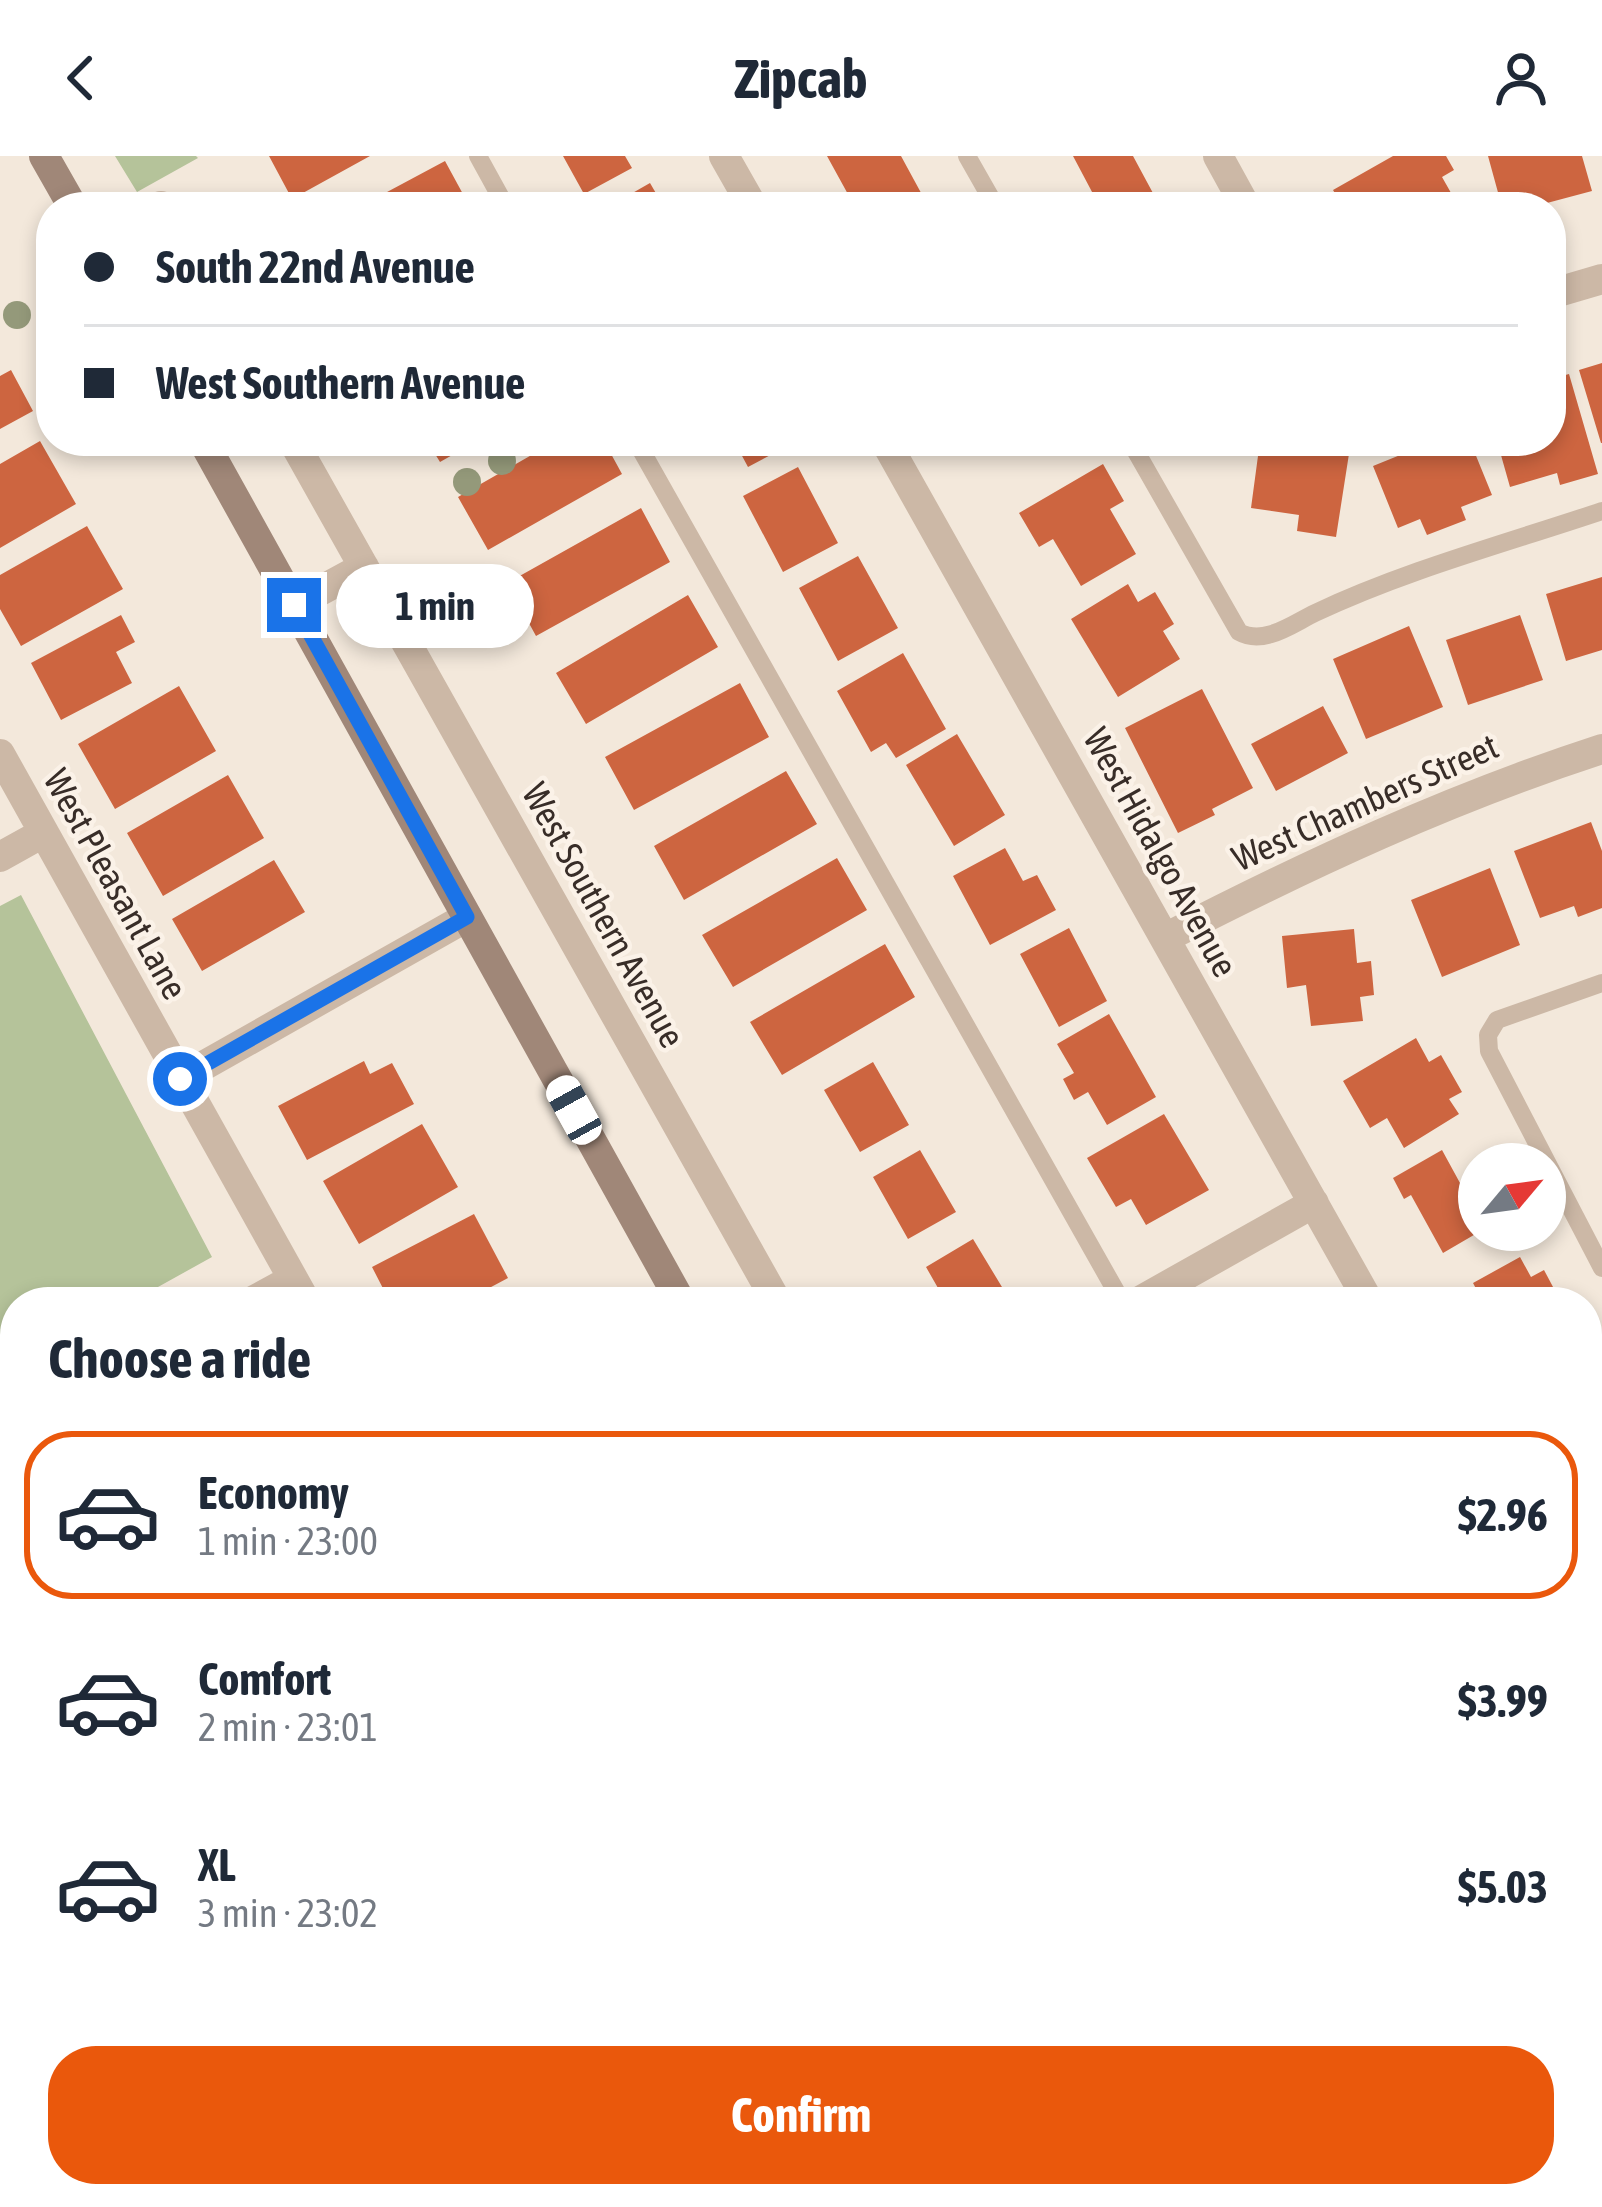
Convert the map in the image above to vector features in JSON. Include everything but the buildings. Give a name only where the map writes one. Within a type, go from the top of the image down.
[{"type":"main road","points":[[44,156],[64,192]]},
{"type":"main road","points":[[211,456],[673,1287]]},
{"type":"street","points":[[724,156],[744,192]]},
{"type":"street","points":[[1218,156],[1238,192]]},
{"type":"street","points":[[1566,290],[1602,279]]},
{"type":"street","name":"West Southern Avenue","points":[[301,456],[769,1287]]},
{"type":"street","name":"West Hidalgo Avenue","points":[[893,456],[1361,1287]]},
{"type":"street","points":[[294,605],[364,567]]},
{"type":"street","name":"West Chambers Street","points":[[1165,938],[1306,866],[1492,784],[1602,748]]},
{"type":"street","name":"West Pleasant Lane","points":[[0,754],[298,1287]]},
{"type":"street","points":[[0,857],[43,833]]},
{"type":"street","points":[[180,1079],[467,917]]},
{"type":"street","points":[[1165,1287],[1314,1203]]},
{"type":"lane","points":[[478,156],[498,192]]},
{"type":"lane","points":[[967,156],[987,192]]},
{"type":"lane","points":[[644,456],[1114,1287]]},
{"type":"lane","points":[[1139,456],[1239,632],[1250,638],[1265,637],[1340,601],[1602,511]]},
{"type":"lane","points":[[1602,983],[1498,1020],[1488,1034],[1489,1052],[1602,1268]]},
{"type":"green space","points":[[115,156],[196,156],[198,158],[137,192]]},
{"type":"green space","points":[[21,895],[212,1257],[158,1287],[0,1287],[0,906]]},
{"type":"route","points":[[180,1079],[467,917],[294,605]]}]
